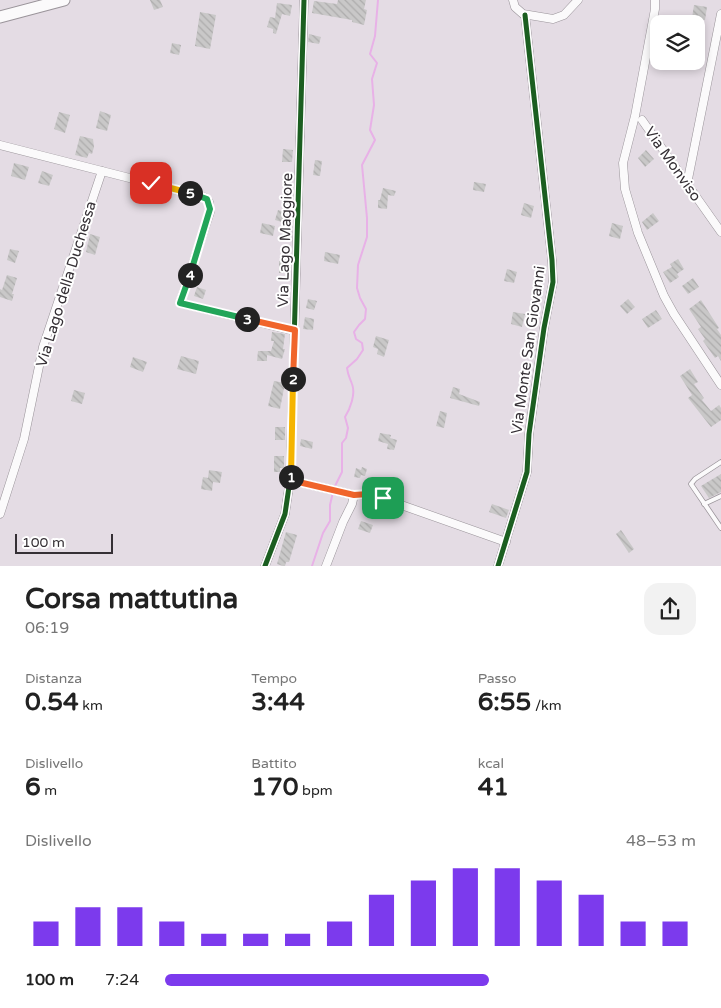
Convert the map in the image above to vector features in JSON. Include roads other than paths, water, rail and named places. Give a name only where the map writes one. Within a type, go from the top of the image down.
[{"type":"street","points":[[0,17],[64,0]]},
{"type":"street","name":"Via Lago Maggiore","points":[[265,566],[285,514],[290,480],[304,0]]},
{"type":"street","points":[[512,0],[515,7],[526,15],[558,18],[567,13],[578,0]]},
{"type":"street","points":[[655,0],[655,9],[635,116],[624,164],[625,189],[638,233],[664,296],[721,384]]},
{"type":"street","points":[[687,184],[721,14]]},
{"type":"street","name":"Via Monte San Giovanni","points":[[498,566],[527,472],[529,431],[553,276],[526,15]]},
{"type":"street","points":[[712,60],[721,62]]},
{"type":"street","name":"Via Monviso","points":[[642,120],[721,232]]},
{"type":"street","points":[[0,145],[200,195],[209,202],[210,212],[180,303],[295,330]]},
{"type":"street","name":"Via Lago della Duchessa","points":[[0,514],[24,439],[43,348],[102,171]]},
{"type":"street","points":[[290,480],[354,495],[373,495],[506,542]]},
{"type":"street","points":[[326,566],[354,495]]},
{"type":"lane","points":[[721,462],[692,483],[692,486],[721,528]]},
{"type":"lane","points":[[704,504],[721,496]]},
{"type":"waterway","points":[[334,488],[342,472],[342,443],[346,438],[348,428],[345,417],[353,397],[353,388],[347,368],[363,350],[362,343],[356,339],[354,332],[365,319],[366,309],[357,288],[358,265],[367,237],[362,165],[375,140],[370,130],[374,105],[372,79],[377,63],[370,54],[375,36],[378,0]]},
{"type":"waterway","points":[[312,566],[323,533],[330,521],[330,505],[333,492]]}]
